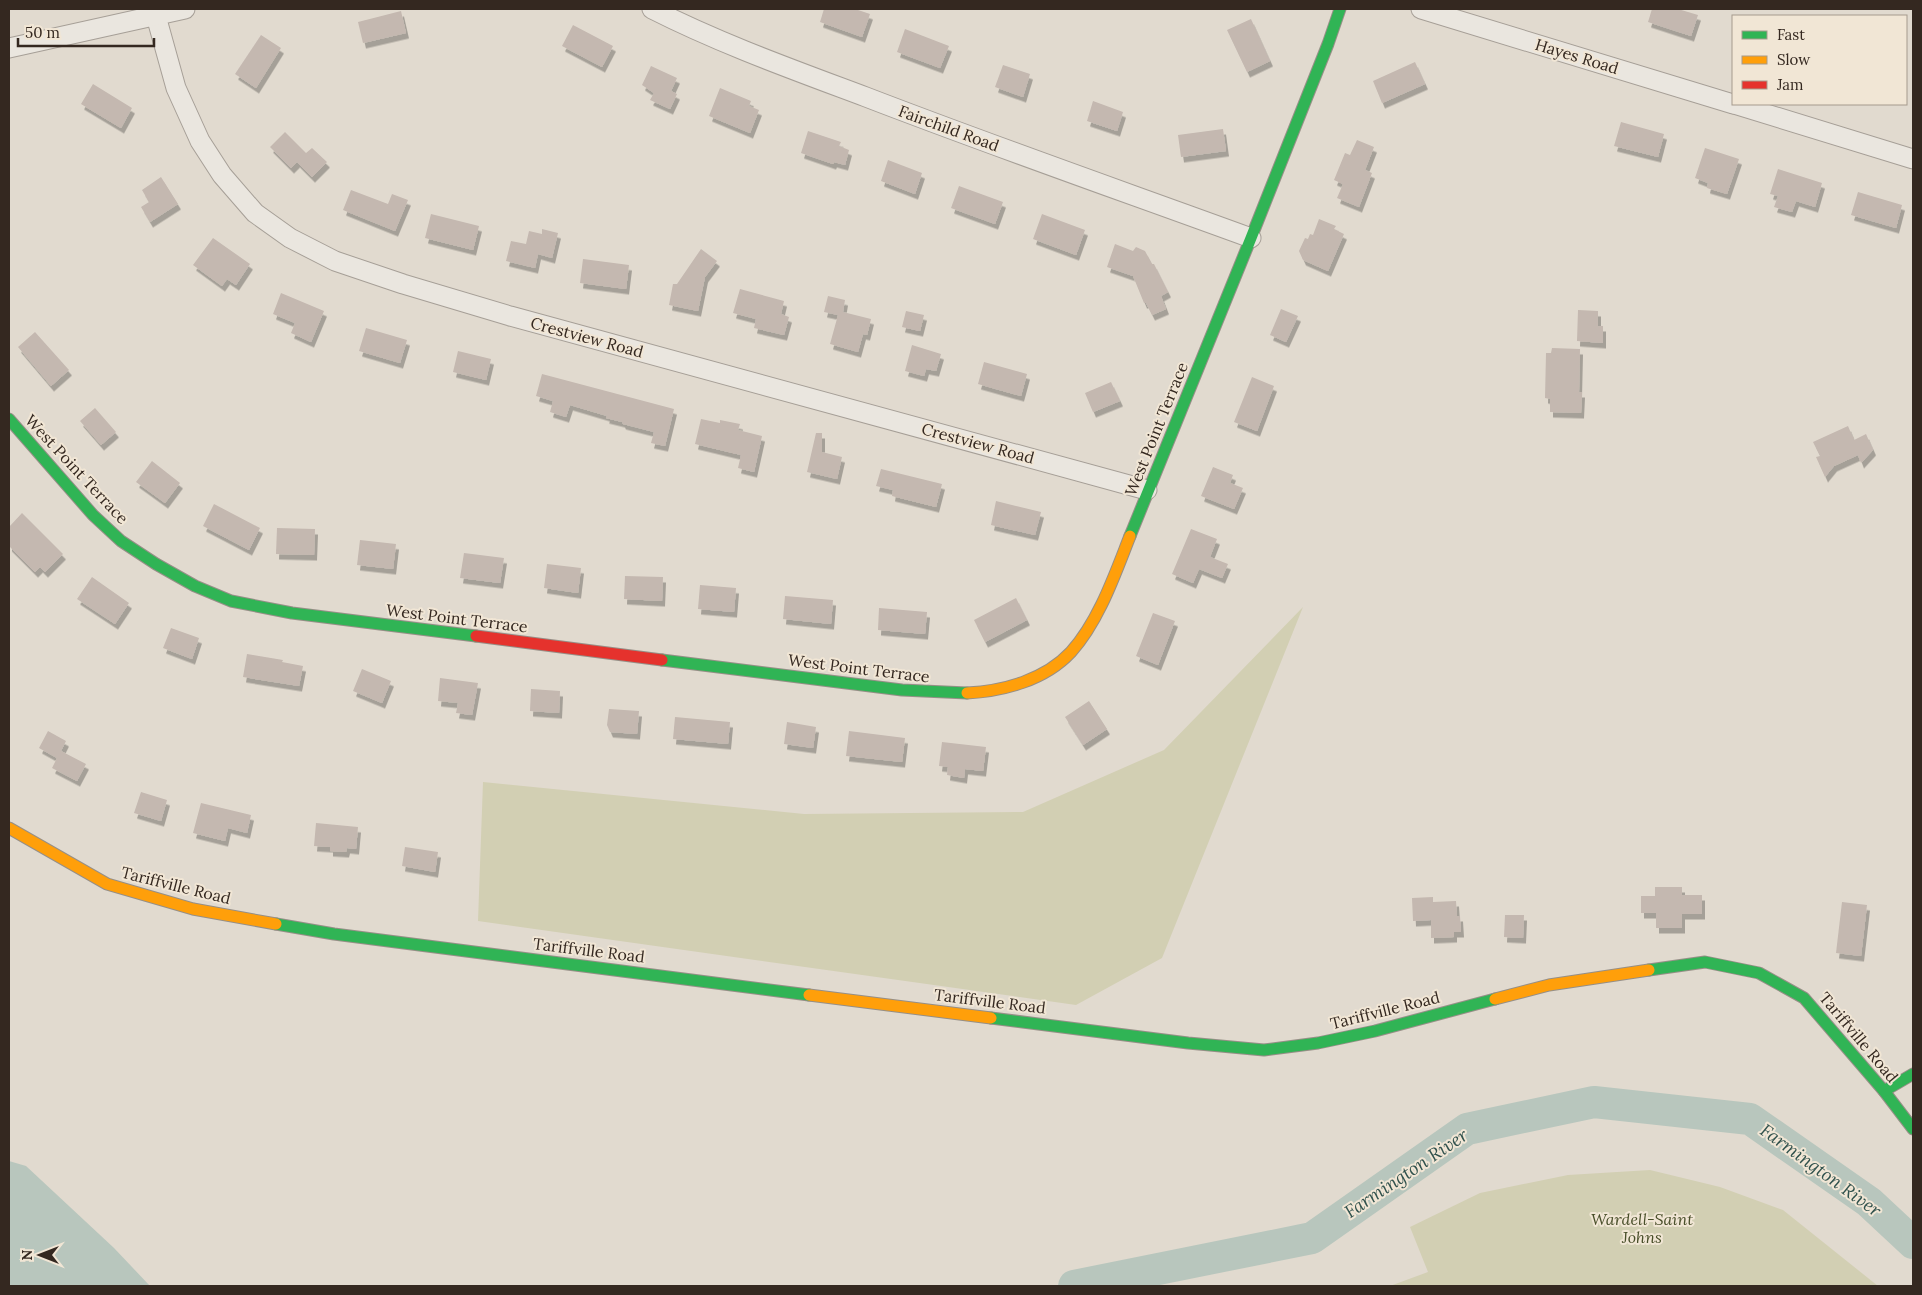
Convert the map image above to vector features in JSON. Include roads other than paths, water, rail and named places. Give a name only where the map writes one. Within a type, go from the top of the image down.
[{"type":"main road","name":"West Point Terrace","points":[[9,419],[93,515],[121,541],[195,586],[231,601],[292,613],[946,694],[983,692],[1017,686],[1045,672],[1071,652],[1107,593],[1251,238],[1340,9]]},
{"type":"main road","name":"Tariffville Road","points":[[9,828],[107,884],[193,909],[334,934],[1188,1043],[1264,1050],[1318,1043],[1366,1033],[1549,985],[1705,962],[1760,973],[1804,998],[1884,1091],[1913,1128]]},
{"type":"main road","points":[[1884,1091],[1913,1074]]},
{"type":"street","points":[[9,48],[185,9]]},
{"type":"street","name":"Fairchild Road","points":[[652,9],[683,24],[833,85],[1251,238]]},
{"type":"street","name":"Hayes Road","points":[[1421,9],[1732,103]]},
{"type":"street","name":"Crestview Road","points":[[156,16],[176,88],[200,141],[222,175],[255,213],[290,238],[335,261],[403,284],[510,316],[1148,490]]},
{"type":"street","name":"Hayes Road","points":[[1737,105],[1913,159]]},
{"type":"waterway","name":"Farmington River","points":[[1074,1286],[1312,1238],[1467,1129],[1594,1102],[1750,1119],[1869,1202],[1913,1243]]},
{"type":"park label","name":"Wardell-Saint Johns","points":[[1642,1228]]}]
